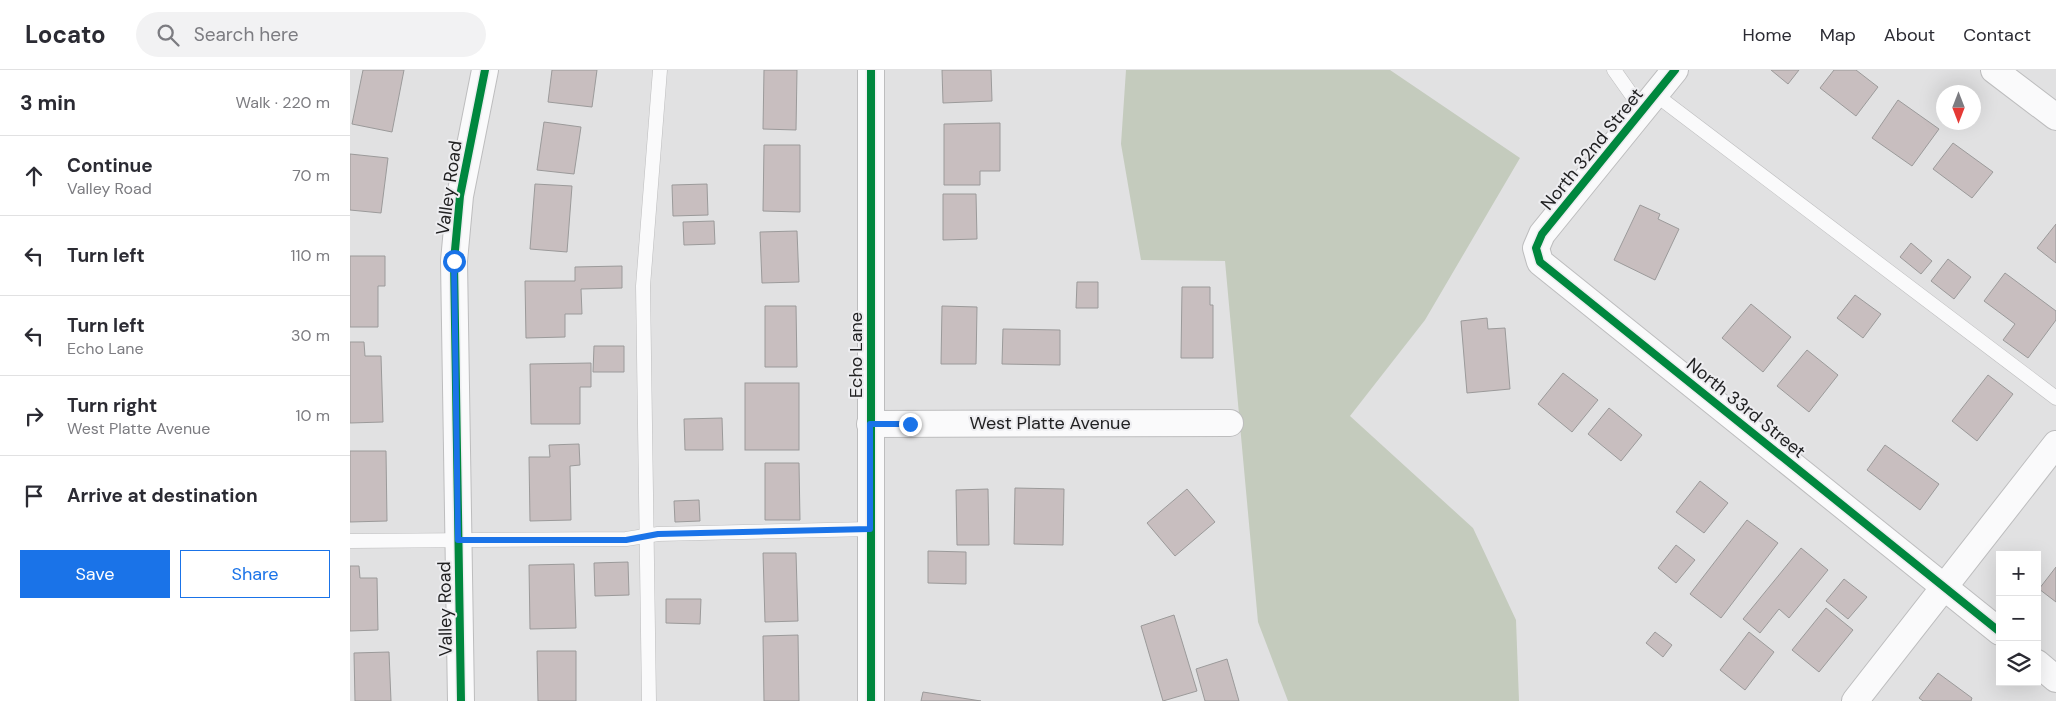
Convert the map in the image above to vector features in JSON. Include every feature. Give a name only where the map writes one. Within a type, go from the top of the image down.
[{"type":"street","name":"Valley Road","points":[[461,701],[454,261],[460,196],[485,70]]},
{"type":"street","name":"Echo Lane","points":[[871,70],[871,701]]},
{"type":"street","name":"North 32nd Street","points":[[1536,248],[1542,234],[1675,70]]},
{"type":"street","points":[[1994,70],[2056,117]]},
{"type":"street","name":"North 33rd Street","points":[[1536,248],[1540,262],[1945,587]]},
{"type":"street","name":"West Platte Avenue","points":[[870,424],[1230,423]]},
{"type":"street","points":[[1855,701],[2056,444]]},
{"type":"street","points":[[1945,587],[1996,629]]},
{"type":"street","points":[[2041,666],[2056,679]]},
{"type":"lane","points":[[649,701],[643,286],[660,70]]},
{"type":"lane","points":[[1614,70],[1650,103],[2056,398]]},
{"type":"lane","points":[[350,540],[626,540],[658,534],[870,529]]},
{"type":"shaded area","points":[[1126,70],[1390,70],[1520,158],[1425,320],[1350,416],[1473,528],[1516,620],[1519,701],[1288,701],[1258,622],[1225,261],[1141,260],[1121,144]]},
{"type":"building","points":[[363,70],[404,70],[392,132],[352,124]]},
{"type":"building","points":[[552,70],[597,70],[592,107],[548,102]]},
{"type":"building","points":[[764,70],[797,70],[796,130],[763,129]]},
{"type":"building","points":[[942,70],[991,70],[992,101],[943,103]]},
{"type":"building","points":[[1771,70],[1799,70],[1788,84]]},
{"type":"building","points":[[1834,70],[1856,70],[1878,87],[1856,116],[1820,88]]},
{"type":"building","points":[[1898,100],[1938,130],[1912,166],[1872,138]]},
{"type":"building","points":[[544,122],[581,127],[574,174],[537,170]]},
{"type":"building","points":[[1000,123],[1000,171],[980,171],[980,185],[944,185],[944,124]]},
{"type":"building","points":[[1953,143],[1993,172],[1972,198],[1933,169]]},
{"type":"building","points":[[764,145],[800,145],[800,212],[763,211]]},
{"type":"building","points":[[350,154],[388,158],[381,213],[350,210]]},
{"type":"building","points":[[535,184],[572,186],[567,252],[530,249]]},
{"type":"building","points":[[707,184],[708,215],[673,216],[672,185]]},
{"type":"building","points":[[943,194],[976,194],[977,239],[943,240]]},
{"type":"building","points":[[1640,205],[1660,214],[1658,219],[1679,229],[1655,280],[1614,260]]},
{"type":"building","points":[[714,221],[715,244],[684,245],[683,222]]},
{"type":"building","points":[[2056,224],[2056,263],[2037,248]]},
{"type":"building","points":[[797,231],[799,282],[762,283],[760,232]]},
{"type":"building","points":[[1911,243],[1932,261],[1921,274],[1900,257]]},
{"type":"building","points":[[350,256],[385,256],[385,286],[378,286],[378,327],[350,327]]},
{"type":"building","points":[[1948,259],[1971,277],[1954,299],[1931,281]]},
{"type":"building","points":[[622,266],[622,288],[581,289],[582,314],[565,314],[565,337],[526,338],[525,281],[575,281],[575,267]]},
{"type":"building","points":[[2005,273],[2056,311],[2056,320],[2028,358],[2003,340],[2015,324],[1984,301]]},
{"type":"building","points":[[1077,282],[1098,282],[1098,308],[1076,308]]},
{"type":"building","points":[[1182,287],[1210,287],[1210,305],[1213,305],[1213,358],[1181,358]]},
{"type":"building","points":[[1855,295],[1881,314],[1863,338],[1837,318]]},
{"type":"building","points":[[1751,304],[1791,337],[1763,372],[1722,338]]},
{"type":"building","points":[[765,306],[796,306],[797,367],[765,367]]},
{"type":"building","points":[[942,306],[977,307],[976,364],[941,364]]},
{"type":"building","points":[[1487,318],[1488,329],[1505,328],[1510,389],[1467,393],[1461,321]]},
{"type":"building","points":[[1003,329],[1060,330],[1060,365],[1002,364]]},
{"type":"building","points":[[350,342],[364,342],[365,356],[381,356],[383,422],[350,423]]},
{"type":"building","points":[[594,346],[624,346],[624,372],[593,372]]},
{"type":"building","points":[[1807,350],[1838,375],[1809,412],[1777,386]]},
{"type":"building","points":[[591,363],[591,387],[580,387],[580,424],[531,424],[530,364]]},
{"type":"building","points":[[1563,373],[1598,400],[1572,432],[1538,404]]},
{"type":"building","points":[[1988,375],[2013,394],[1977,441],[1952,421]]},
{"type":"building","points":[[745,383],[799,383],[799,450],[745,450]]},
{"type":"building","points":[[1609,408],[1642,435],[1621,461],[1588,434]]},
{"type":"building","points":[[722,418],[723,450],[685,450],[684,419]]},
{"type":"building","points":[[579,444],[580,465],[570,466],[571,520],[530,521],[529,457],[550,457],[549,445]]},
{"type":"building","points":[[1885,445],[1939,484],[1920,510],[1867,470]]},
{"type":"building","points":[[350,451],[386,451],[387,521],[350,522]]},
{"type":"building","points":[[765,463],[799,463],[800,520],[765,520]]},
{"type":"building","points":[[1700,481],[1728,503],[1704,533],[1676,512]]},
{"type":"building","points":[[1015,488],[1064,489],[1063,545],[1014,544]]},
{"type":"building","points":[[988,489],[989,545],[957,545],[956,490]]},
{"type":"building","points":[[1187,489],[1215,522],[1175,556],[1147,523]]},
{"type":"building","points":[[699,500],[700,521],[675,522],[674,501]]},
{"type":"building","points":[[1747,520],[1778,543],[1721,618],[1690,594]]},
{"type":"building","points":[[1676,545],[1695,560],[1676,583],[1658,568]]},
{"type":"building","points":[[1801,548],[1828,570],[1789,618],[1779,609],[1760,633],[1743,619]]},
{"type":"building","points":[[928,551],[966,552],[966,584],[928,583]]},
{"type":"building","points":[[763,553],[796,553],[798,621],[765,622]]},
{"type":"building","points":[[628,562],[629,595],[595,596],[594,563]]},
{"type":"building","points":[[574,564],[576,628],[530,629],[529,565]]},
{"type":"building","points":[[350,566],[359,566],[360,578],[377,578],[378,630],[350,631]]},
{"type":"building","points":[[2056,567],[2056,602],[2041,591],[2041,586]]},
{"type":"building","points":[[1844,579],[1867,597],[1848,619],[1826,601]]},
{"type":"building","points":[[666,599],[701,599],[700,624],[666,623]]},
{"type":"building","points":[[1826,608],[1853,630],[1819,672],[1792,650]]},
{"type":"building","points":[[1174,615],[1197,691],[1163,701],[1141,626]]},
{"type":"building","points":[[1655,632],[1672,645],[1663,657],[1646,643]]},
{"type":"building","points":[[1749,632],[1774,652],[1745,690],[1720,670]]},
{"type":"building","points":[[798,635],[799,701],[764,701],[763,636]]},
{"type":"building","points":[[537,651],[576,651],[576,701],[538,701]]},
{"type":"building","points":[[389,652],[391,701],[355,701],[354,653]]},
{"type":"building","points":[[1227,659],[1239,701],[1205,701],[1196,669]]},
{"type":"building","points":[[1938,673],[1972,698],[1971,701],[1923,701],[1919,698]]},
{"type":"building","points":[[923,692],[981,701],[921,701]]},
{"type":"cycle path","points":[[461,701],[454,261],[460,196],[485,70]]},
{"type":"cycle path","points":[[871,70],[871,701]]},
{"type":"cycle path","points":[[1675,70],[1542,234],[1536,248],[1540,262],[1996,629]]},
{"type":"route","points":[[454,261],[458,540],[626,540],[658,534],[870,529],[870,424],[910,424]]}]
